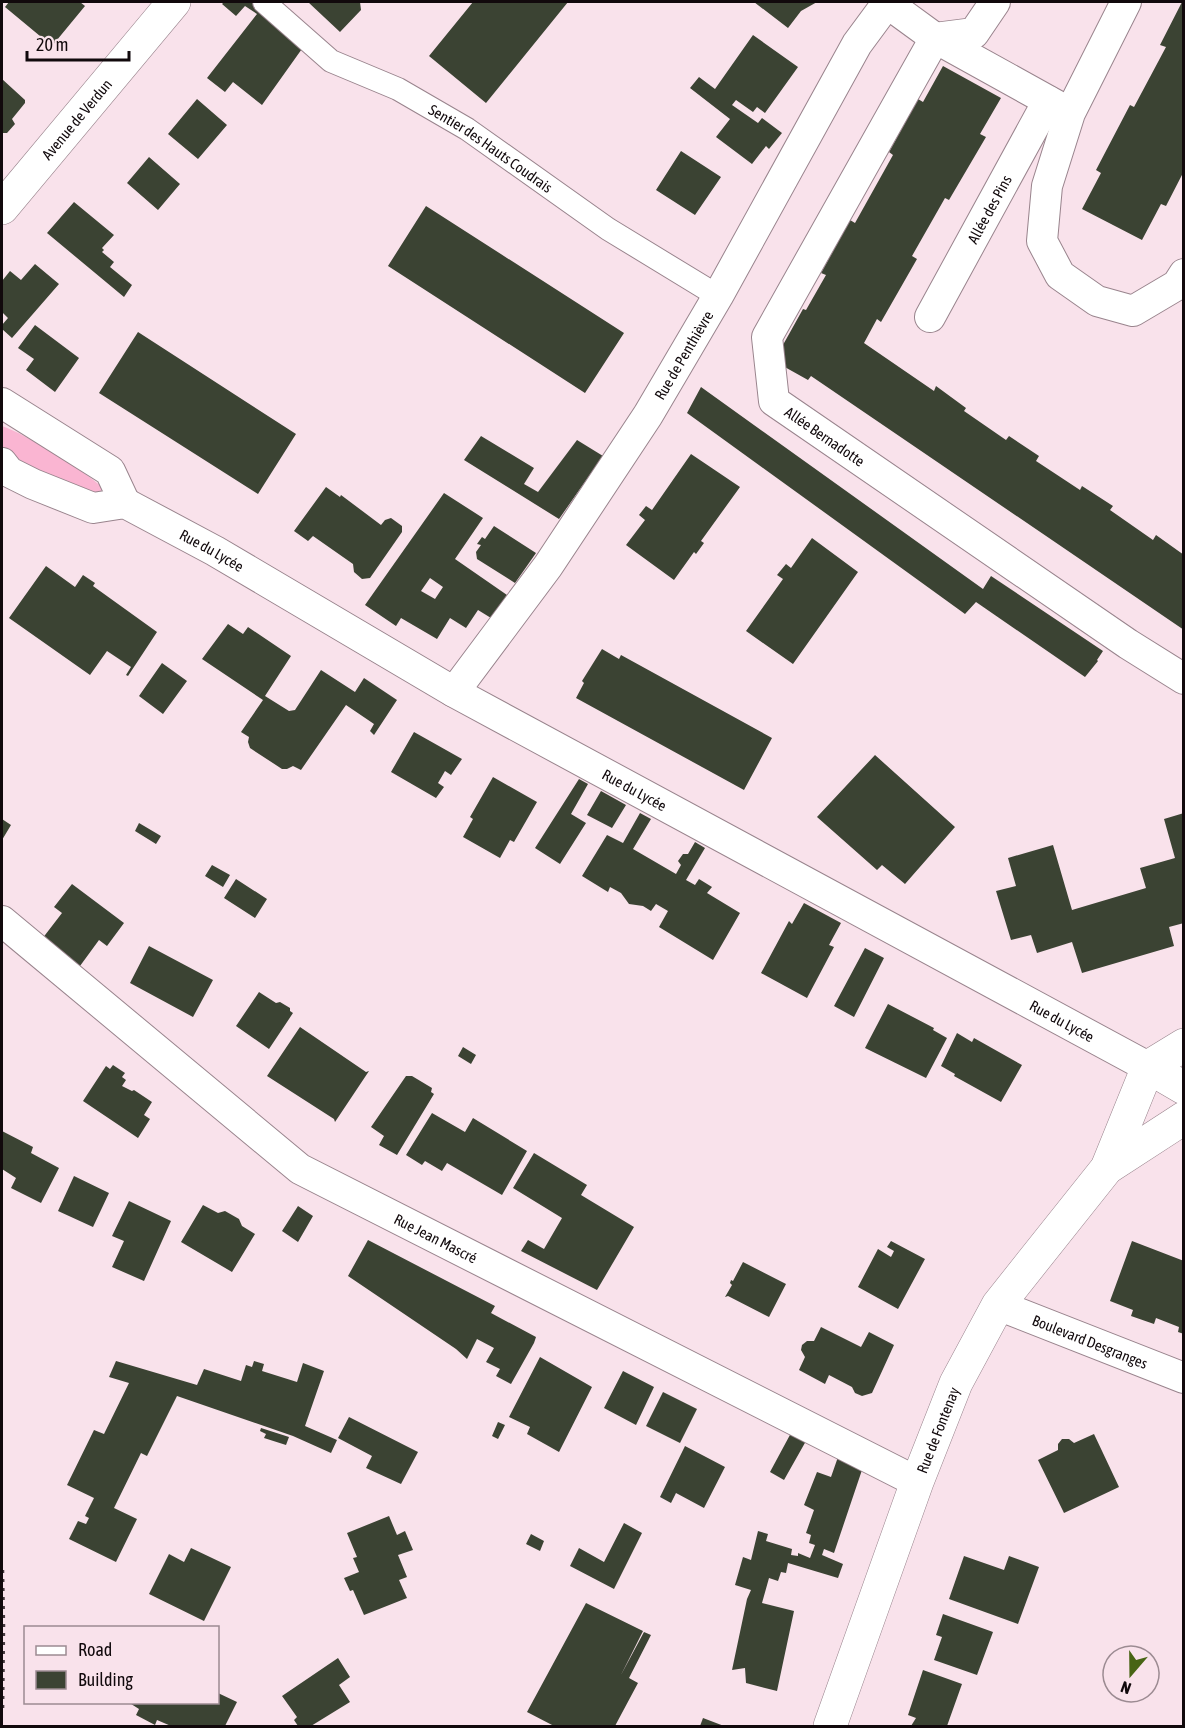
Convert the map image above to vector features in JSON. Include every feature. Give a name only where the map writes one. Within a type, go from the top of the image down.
[{"type":"main road","name":"Avenue de Verdun","points":[[2,208],[174,2]]},
{"type":"main road","points":[[1184,1045],[1148,1067],[1184,1088]]},
{"type":"main road","name":"Rue de Fontenay","points":[[830,1726],[917,1482],[956,1383],[998,1305],[1107,1167],[1148,1067]]},
{"type":"main road","name":"Rue de Fontenay","points":[[1107,1167],[1184,1118]]},
{"type":"street","name":"Sentier des Hauts Coudrais","points":[[264,2],[332,61],[398,89],[467,129],[608,229],[718,296]]},
{"type":"street","name":"Rue de Penthièvre","points":[[454,692],[548,566],[648,415],[718,296],[857,44],[887,2]]},
{"type":"street","points":[[887,2],[935,38],[1059,107]]},
{"type":"street","points":[[935,38],[974,33],[995,2]]},
{"type":"street","points":[[1126,2],[1059,107],[1047,186],[1042,241],[1060,275],[1097,301],[1133,311],[1177,285],[1184,274]]},
{"type":"street","name":"Allée Bernadotte","points":[[935,38],[767,338],[774,401],[1128,644],[1184,679]]},
{"type":"street","name":"Allée des Pins","points":[[930,317],[1059,107]]},
{"type":"street","points":[[2,403],[110,471],[125,503],[93,508],[9,472],[2,463]]},
{"type":"street","points":[[2,492],[10,487],[36,485]]},
{"type":"street","name":"Rue du Lycée","points":[[125,503],[215,550],[454,692],[1148,1067]]},
{"type":"street","name":"Rue Jean Mascré","points":[[2,921],[300,1169],[917,1482]]},
{"type":"street","name":"Boulevard Desgranges","points":[[998,1305],[1184,1378]]},
{"type":"shaded area","points":[[2,426],[39,444],[80,470],[101,486],[101,495],[48,476],[24,463],[2,446]]},
{"type":"building","points":[[9,2],[80,2],[85,6],[52,46],[5,7]]},
{"type":"building","points":[[224,2],[254,2],[304,46],[262,105],[233,82],[225,92],[207,78],[257,14],[245,6],[236,16],[222,4]]},
{"type":"building","points":[[308,2],[360,2],[361,10],[340,32]]},
{"type":"building","points":[[473,2],[568,2],[486,103],[429,56]]},
{"type":"building","points":[[754,2],[817,2],[801,11],[788,28]]},
{"type":"building","points":[[1182,2],[1184,171],[1166,206],[1161,204],[1142,240],[1082,209],[1101,173],[1096,170],[1130,105],[1134,107],[1166,47],[1160,45]]},
{"type":"building","points":[[753,35],[798,67],[765,113],[757,107],[753,112],[736,100],[732,105],[758,123],[762,118],[782,133],[769,149],[766,146],[752,164],[716,137],[730,119],[690,88],[699,77],[715,89]]},
{"type":"building","points":[[943,66],[1001,98],[980,134],[986,137],[949,200],[945,198],[912,256],[917,259],[881,322],[877,319],[864,343],[934,391],[936,386],[966,408],[964,411],[1006,440],[1009,436],[1039,456],[1036,461],[1080,490],[1082,486],[1113,506],[1110,510],[1153,540],[1156,535],[1184,555],[1184,630],[811,376],[808,380],[774,361],[803,309],[806,310],[826,275],[821,273],[850,220],[855,223],[893,155],[889,152],[918,99],[923,102]]},
{"type":"building","points":[[2,79],[25,100],[12,119],[15,124],[7,133],[3,133]]},
{"type":"building","points":[[197,99],[227,125],[198,159],[168,134]]},
{"type":"building","points":[[681,151],[721,177],[695,215],[656,190]]},
{"type":"building","points":[[149,157],[180,184],[158,210],[127,183]]},
{"type":"building","points":[[74,202],[114,235],[102,248],[104,250],[102,252],[114,262],[110,267],[132,285],[124,297],[47,233]]},
{"type":"building","points":[[426,206],[624,333],[585,393],[388,266]]},
{"type":"building","points":[[35,264],[59,284],[12,338],[2,329],[2,325],[8,318],[2,312],[2,281],[10,271],[21,280]]},
{"type":"building","points":[[35,325],[79,358],[55,392],[26,370],[34,359],[18,348]]},
{"type":"building","points":[[138,332],[296,434],[258,494],[99,393]]},
{"type":"building","points":[[701,387],[983,589],[991,576],[1103,651],[1098,661],[1085,677],[976,602],[965,614],[687,413]]},
{"type":"building","points":[[481,436],[534,468],[524,484],[538,492],[577,440],[603,456],[559,519],[464,460]]},
{"type":"building","points":[[691,454],[740,487],[701,541],[704,543],[696,554],[694,552],[674,580],[626,545],[645,520],[639,515],[646,506],[652,510]]},
{"type":"building","points":[[326,487],[340,497],[341,495],[381,525],[385,520],[391,518],[402,526],[402,532],[370,578],[362,579],[354,572],[353,564],[313,536],[308,541],[294,531]]},
{"type":"building","points":[[444,493],[483,518],[455,559],[507,595],[491,618],[478,610],[466,628],[450,618],[437,639],[401,618],[396,626],[365,605]],"holes":[[[430,578],[443,587],[435,599],[421,591]]]},
{"type":"building","points":[[494,526],[536,553],[515,583],[477,559],[476,552],[481,545],[477,544],[482,537],[485,539]]},
{"type":"building","points":[[812,538],[858,572],[793,664],[746,631],[783,579],[777,575],[786,564],[791,568]]},
{"type":"building","points":[[46,566],[75,587],[83,575],[95,583],[93,586],[157,632],[128,676],[126,675],[131,667],[107,651],[90,675],[9,618]]},
{"type":"building","points":[[228,624],[243,634],[248,627],[291,656],[265,696],[289,711],[295,710],[321,670],[355,692],[364,678],[397,700],[374,735],[370,731],[374,724],[346,705],[301,770],[293,766],[282,769],[250,748],[249,737],[241,732],[263,700],[202,659]]},
{"type":"building","points":[[602,649],[619,659],[621,655],[772,738],[744,790],[576,698],[584,683],[582,681]]},
{"type":"building","points":[[162,663],[187,681],[163,714],[139,696]]},
{"type":"building","points":[[414,732],[462,759],[451,775],[445,771],[438,783],[444,787],[436,798],[391,772]]},
{"type":"building","points":[[875,755],[955,827],[905,884],[882,865],[877,870],[817,817]]},
{"type":"building","points":[[493,777],[537,802],[514,842],[510,840],[500,858],[463,837],[473,819],[470,817]]},
{"type":"building","points":[[579,779],[588,784],[571,814],[586,823],[560,864],[535,848]]},
{"type":"building","points":[[601,791],[626,805],[612,828],[587,815]]},
{"type":"building","points":[[640,813],[651,819],[633,849],[676,874],[681,865],[678,861],[683,854],[688,854],[695,842],[705,848],[686,880],[695,885],[699,879],[712,887],[707,893],[740,913],[713,960],[659,927],[668,911],[656,904],[651,911],[643,906],[629,904],[621,893],[610,887],[608,892],[582,876],[607,835],[623,843]]},
{"type":"building","points":[[1184,813],[1184,923],[1169,927],[1174,946],[1082,973],[1072,942],[1037,953],[1031,935],[1011,940],[996,891],[1016,886],[1008,858],[1053,845],[1072,910],[1146,888],[1140,868],[1175,858],[1164,819]]},
{"type":"building","points":[[2,819],[11,825],[2,840]]},
{"type":"building","points":[[139,823],[161,836],[156,844],[135,831]]},
{"type":"building","points":[[212,865],[230,875],[223,887],[205,876]]},
{"type":"building","points":[[236,879],[267,899],[255,918],[224,898]]},
{"type":"building","points":[[72,884],[124,923],[107,946],[99,940],[80,966],[42,939],[62,913],[54,907]]},
{"type":"building","points":[[804,903],[841,923],[829,945],[834,947],[807,998],[761,973],[789,921],[792,924]]},
{"type":"building","points":[[149,946],[213,980],[193,1017],[130,983]]},
{"type":"building","points":[[865,948],[884,958],[854,1017],[834,1006]]},
{"type":"building","points":[[259,992],[276,1003],[280,1002],[290,1008],[293,1013],[269,1049],[236,1026]]},
{"type":"building","points":[[888,1004],[934,1028],[933,1030],[947,1038],[926,1078],[865,1048]]},
{"type":"building","points":[[300,1027],[366,1072],[369,1071],[335,1122],[334,1119],[267,1076]]},
{"type":"building","points":[[957,1033],[972,1042],[974,1038],[1022,1065],[1001,1102],[954,1076],[955,1074],[941,1066]]},
{"type":"building","points":[[463,1047],[476,1055],[471,1064],[458,1056]]},
{"type":"building","points":[[113,1065],[125,1073],[122,1077],[126,1080],[122,1086],[134,1090],[152,1102],[144,1115],[150,1119],[138,1138],[83,1101],[106,1066],[110,1069]]},
{"type":"building","points":[[406,1076],[412,1076],[432,1088],[431,1092],[434,1094],[397,1155],[379,1145],[384,1136],[371,1127]]},
{"type":"building","points":[[432,1113],[465,1132],[473,1118],[527,1151],[502,1195],[447,1163],[442,1171],[425,1161],[422,1165],[406,1155]]},
{"type":"building","points":[[2,1131],[33,1147],[31,1153],[59,1168],[41,1203],[11,1188],[16,1178],[2,1169]]},
{"type":"building","points":[[534,1153],[587,1185],[581,1195],[634,1227],[597,1290],[521,1251],[528,1240],[544,1249],[562,1218],[513,1188]]},
{"type":"building","points":[[74,1176],[109,1193],[93,1227],[58,1211]]},
{"type":"building","points":[[129,1201],[171,1221],[144,1281],[112,1267],[124,1241],[112,1236]]},
{"type":"building","points":[[203,1205],[218,1213],[225,1211],[239,1219],[242,1226],[255,1234],[232,1272],[181,1242]]},
{"type":"building","points":[[298,1206],[313,1216],[298,1242],[282,1231]]},
{"type":"building","points":[[368,1240],[495,1306],[491,1313],[536,1337],[511,1384],[496,1376],[500,1369],[486,1362],[494,1348],[477,1339],[467,1359],[456,1349],[348,1276]]},
{"type":"building","points":[[891,1241],[925,1259],[898,1309],[858,1287],[878,1249],[891,1257],[894,1251],[887,1247]]},
{"type":"building","points":[[1132,1241],[1184,1261],[1184,1334],[1178,1332],[1179,1327],[1156,1318],[1154,1324],[1131,1316],[1133,1310],[1110,1301]]},
{"type":"building","points":[[743,1262],[786,1284],[769,1317],[728,1296],[725,1297],[732,1285],[731,1280],[733,1281]]},
{"type":"building","points":[[821,1327],[861,1347],[869,1332],[894,1345],[872,1393],[862,1396],[855,1393],[852,1387],[829,1375],[825,1384],[799,1370],[805,1357],[801,1350],[802,1345],[807,1341],[814,1341]]},
{"type":"building","points":[[540,1357],[592,1387],[559,1452],[527,1434],[530,1427],[509,1417]]},
{"type":"building","points":[[116,1361],[197,1385],[204,1369],[241,1381],[246,1365],[252,1367],[254,1361],[264,1364],[262,1371],[297,1382],[303,1363],[324,1371],[305,1426],[337,1440],[331,1453],[293,1436],[177,1396],[147,1456],[141,1453],[114,1508],[137,1519],[116,1562],[69,1539],[78,1521],[86,1524],[89,1518],[85,1516],[94,1498],[67,1485],[94,1430],[104,1434],[129,1383],[109,1377]]},
{"type":"building","points":[[623,1371],[654,1387],[636,1425],[604,1408]]},
{"type":"building","points":[[663,1392],[697,1409],[680,1443],[646,1426]]},
{"type":"building","points":[[349,1417],[418,1452],[401,1484],[366,1468],[372,1456],[338,1438]]},
{"type":"building","points":[[498,1422],[505,1425],[498,1439],[492,1436]]},
{"type":"building","points":[[261,1428],[289,1437],[286,1445],[264,1438],[266,1434],[260,1431]]},
{"type":"building","points":[[791,1433],[806,1441],[784,1480],[770,1472]]},
{"type":"building","points":[[1094,1434],[1119,1487],[1064,1513],[1038,1460],[1058,1450],[1058,1444],[1062,1439],[1069,1439],[1074,1443]]},
{"type":"building","points":[[685,1446],[725,1467],[704,1508],[676,1493],[671,1503],[660,1497]]},
{"type":"building","points":[[838,1457],[862,1470],[834,1553],[824,1549],[822,1555],[843,1564],[838,1578],[788,1563],[786,1573],[781,1572],[778,1581],[769,1578],[762,1603],[794,1611],[777,1691],[746,1683],[745,1668],[732,1670],[747,1599],[751,1590],[735,1585],[743,1557],[751,1560],[758,1531],[768,1534],[766,1541],[792,1549],[791,1555],[798,1556],[798,1553],[810,1558],[815,1545],[809,1543],[811,1535],[806,1533],[814,1510],[804,1505],[817,1472],[831,1477]]},
{"type":"building","points":[[389,1516],[397,1535],[405,1531],[413,1550],[398,1555],[407,1577],[399,1580],[407,1598],[364,1615],[353,1590],[350,1591],[344,1578],[359,1572],[353,1558],[357,1557],[347,1533]]},
{"type":"building","points":[[624,1523],[642,1533],[614,1589],[570,1566],[579,1548],[604,1562]]},
{"type":"building","points":[[531,1534],[544,1541],[540,1551],[526,1544]]},
{"type":"building","points":[[191,1548],[231,1567],[204,1621],[149,1594],[169,1554],[184,1562]]},
{"type":"building","points":[[964,1556],[1004,1570],[1009,1556],[1039,1567],[1018,1624],[949,1599]]},
{"type":"building","points":[[586,1603],[643,1631],[621,1675],[644,1632],[651,1635],[629,1678],[638,1683],[615,1726],[554,1726],[527,1712]]},
{"type":"building","points":[[943,1614],[993,1632],[977,1675],[934,1660],[942,1637],[936,1635]]},
{"type":"building","points":[[338,1658],[350,1677],[339,1685],[350,1702],[311,1726],[298,1726],[294,1720],[297,1717],[282,1696]]},
{"type":"building","points":[[923,1670],[962,1684],[947,1726],[911,1726],[916,1718],[908,1715]]},
{"type":"building","points":[[219,1693],[237,1702],[225,1726],[171,1726],[157,1720],[155,1725],[136,1715],[139,1709],[131,1704],[219,1704]]},
{"type":"building","points":[[703,1718],[724,1726],[700,1726]]},
{"type":"railway","points":[[2,1570],[2,1714]]}]
